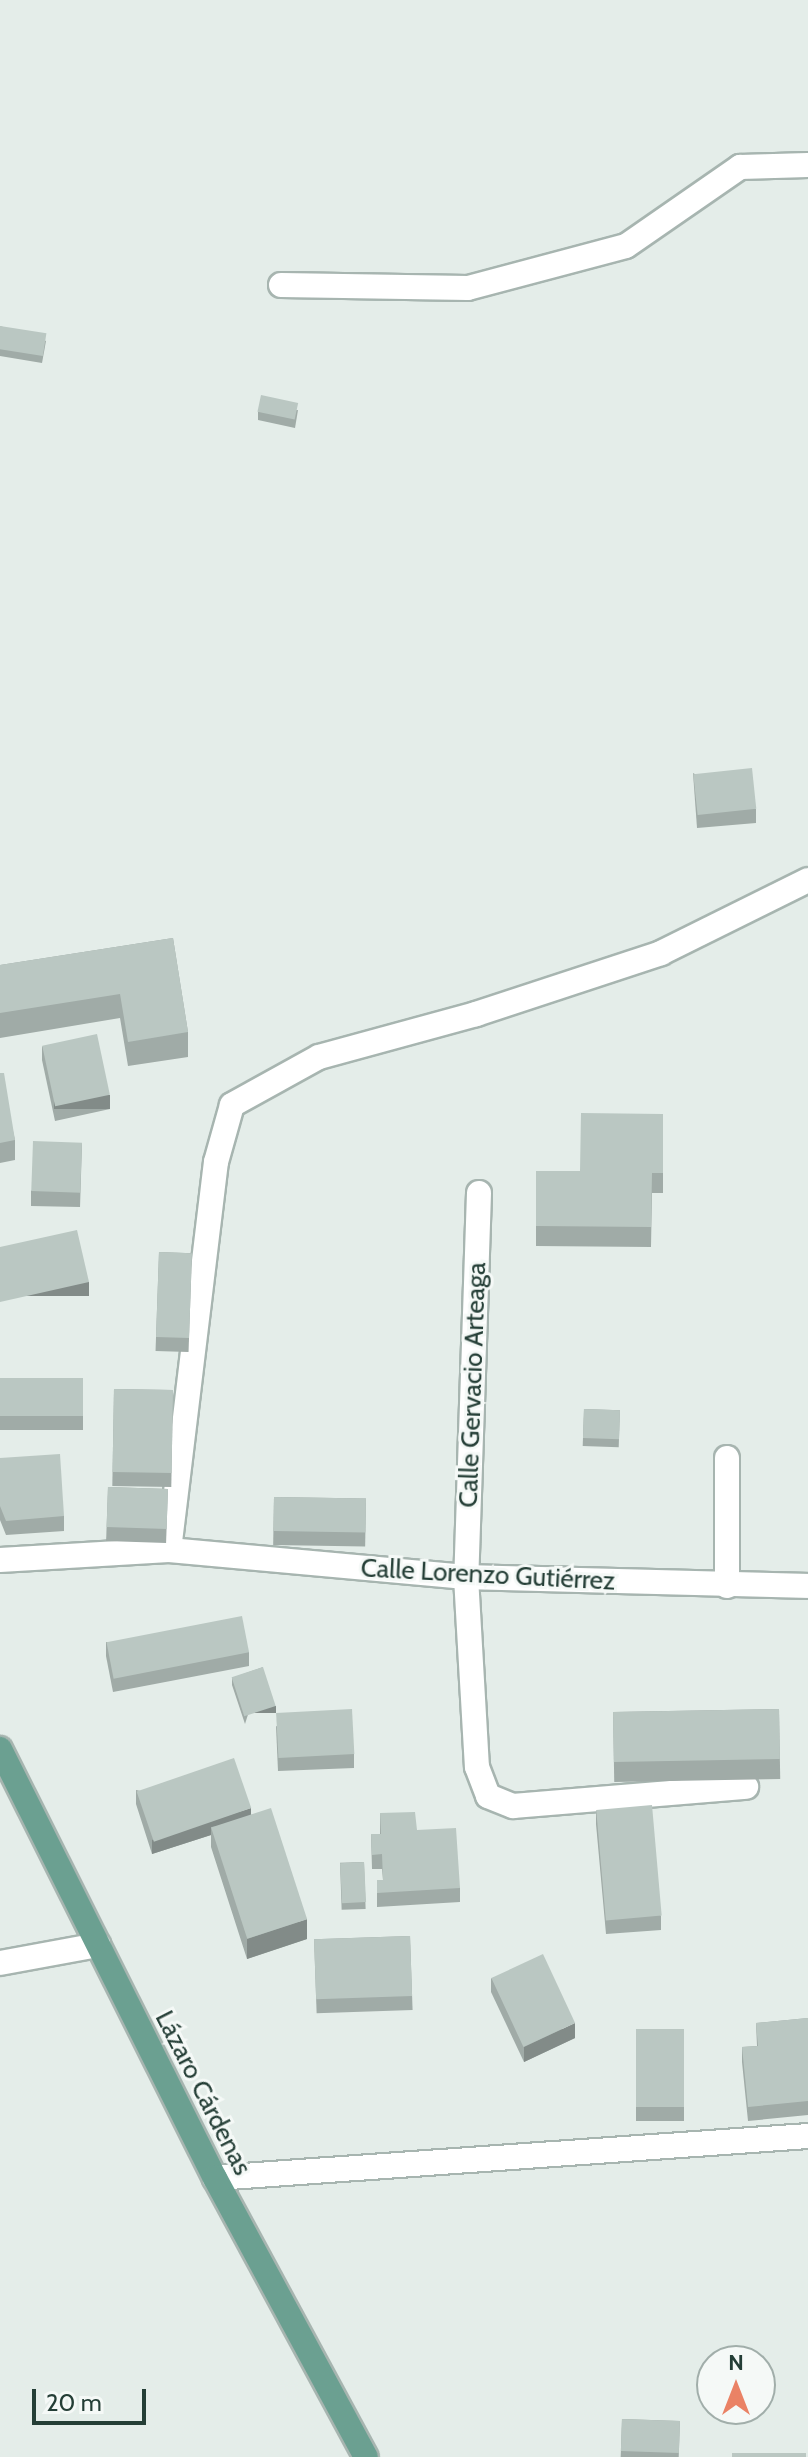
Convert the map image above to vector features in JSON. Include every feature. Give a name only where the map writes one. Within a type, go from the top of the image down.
[{"type":"main road","name":"Lázaro Cárdenas","points":[[0,1749],[215,2178],[366,2457]]},
{"type":"street","points":[[281,285],[468,288],[626,246],[740,167],[808,165]]},
{"type":"street","points":[[169,1550],[216,1162],[232,1105],[319,1057],[476,1014],[661,953],[808,880]]},
{"type":"street","name":"Calle Gervacio Arteaga","points":[[479,1193],[466,1577],[477,1767],[488,1796],[513,1806],[746,1787]]},
{"type":"street","points":[[727,1458],[727,1586]]},
{"type":"street","name":"Calle Lorenzo Gutiérrez","points":[[0,1560],[169,1550],[466,1577],[808,1586]]},
{"type":"street","points":[[0,1963],[98,1945]]},
{"type":"street","points":[[215,2178],[808,2136]]},
{"type":"building","points":[[0,326],[46,333],[43,356],[0,349]]},
{"type":"building","points":[[261,395],[298,403],[295,420],[257,412]]},
{"type":"building","points":[[752,768],[756,809],[698,815],[693,774]]},
{"type":"building","points":[[173,938],[188,1032],[128,1042],[120,994],[0,1013],[0,965]]},
{"type":"building","points":[[97,1034],[110,1095],[55,1106],[42,1046]]},
{"type":"building","points":[[0,1073],[4,1073],[15,1140],[0,1143]]},
{"type":"building","points":[[581,1113],[663,1114],[663,1173],[652,1173],[651,1227],[536,1226],[536,1171],[580,1171]]},
{"type":"building","points":[[33,1141],[82,1143],[80,1193],[31,1191]]},
{"type":"building","points":[[77,1230],[89,1282],[0,1302],[0,1247]]},
{"type":"building","points":[[159,1252],[192,1253],[189,1338],[156,1337]]},
{"type":"building","points":[[0,1378],[83,1378],[83,1416],[0,1416]]},
{"type":"building","points":[[114,1389],[173,1390],[172,1473],[113,1472]]},
{"type":"building","points":[[584,1409],[620,1410],[619,1439],[583,1438]]},
{"type":"building","points":[[60,1454],[64,1516],[6,1521],[0,1506],[0,1458]]},
{"type":"building","points":[[108,1487],[168,1489],[167,1529],[107,1527]]},
{"type":"building","points":[[274,1497],[366,1499],[365,1533],[273,1531]]},
{"type":"building","points":[[242,1616],[249,1652],[114,1679],[107,1642]]},
{"type":"building","points":[[263,1667],[276,1706],[244,1716],[232,1677]]},
{"type":"building","points":[[352,1709],[354,1754],[278,1758],[276,1713]]},
{"type":"building","points":[[779,1709],[780,1759],[614,1762],[613,1712]]},
{"type":"building","points":[[234,1758],[251,1808],[154,1842],[137,1792]]},
{"type":"building","points":[[652,1805],[662,1916],[606,1920],[596,1810]]},
{"type":"building","points":[[271,1808],[307,1919],[247,1939],[211,1827]]},
{"type":"building","points":[[415,1812],[417,1830],[456,1828],[460,1888],[377,1893],[377,1880],[383,1880],[382,1854],[372,1855],[371,1834],[381,1834],[380,1813]]},
{"type":"building","points":[[364,1862],[366,1902],[342,1903],[340,1863]]},
{"type":"building","points":[[410,1936],[412,1996],[316,1999],[314,1939]]},
{"type":"building","points":[[543,1954],[575,2023],[523,2047],[491,1978]]},
{"type":"building","points":[[808,2018],[808,2101],[748,2107],[742,2047],[758,2046],[756,2023]]},
{"type":"building","points":[[636,2029],[684,2029],[684,2107],[636,2107]]},
{"type":"building","points":[[622,2419],[680,2421],[679,2453],[621,2451]]},
{"type":"building","points":[[732,2453],[806,2453],[806,2457],[732,2457]]}]
